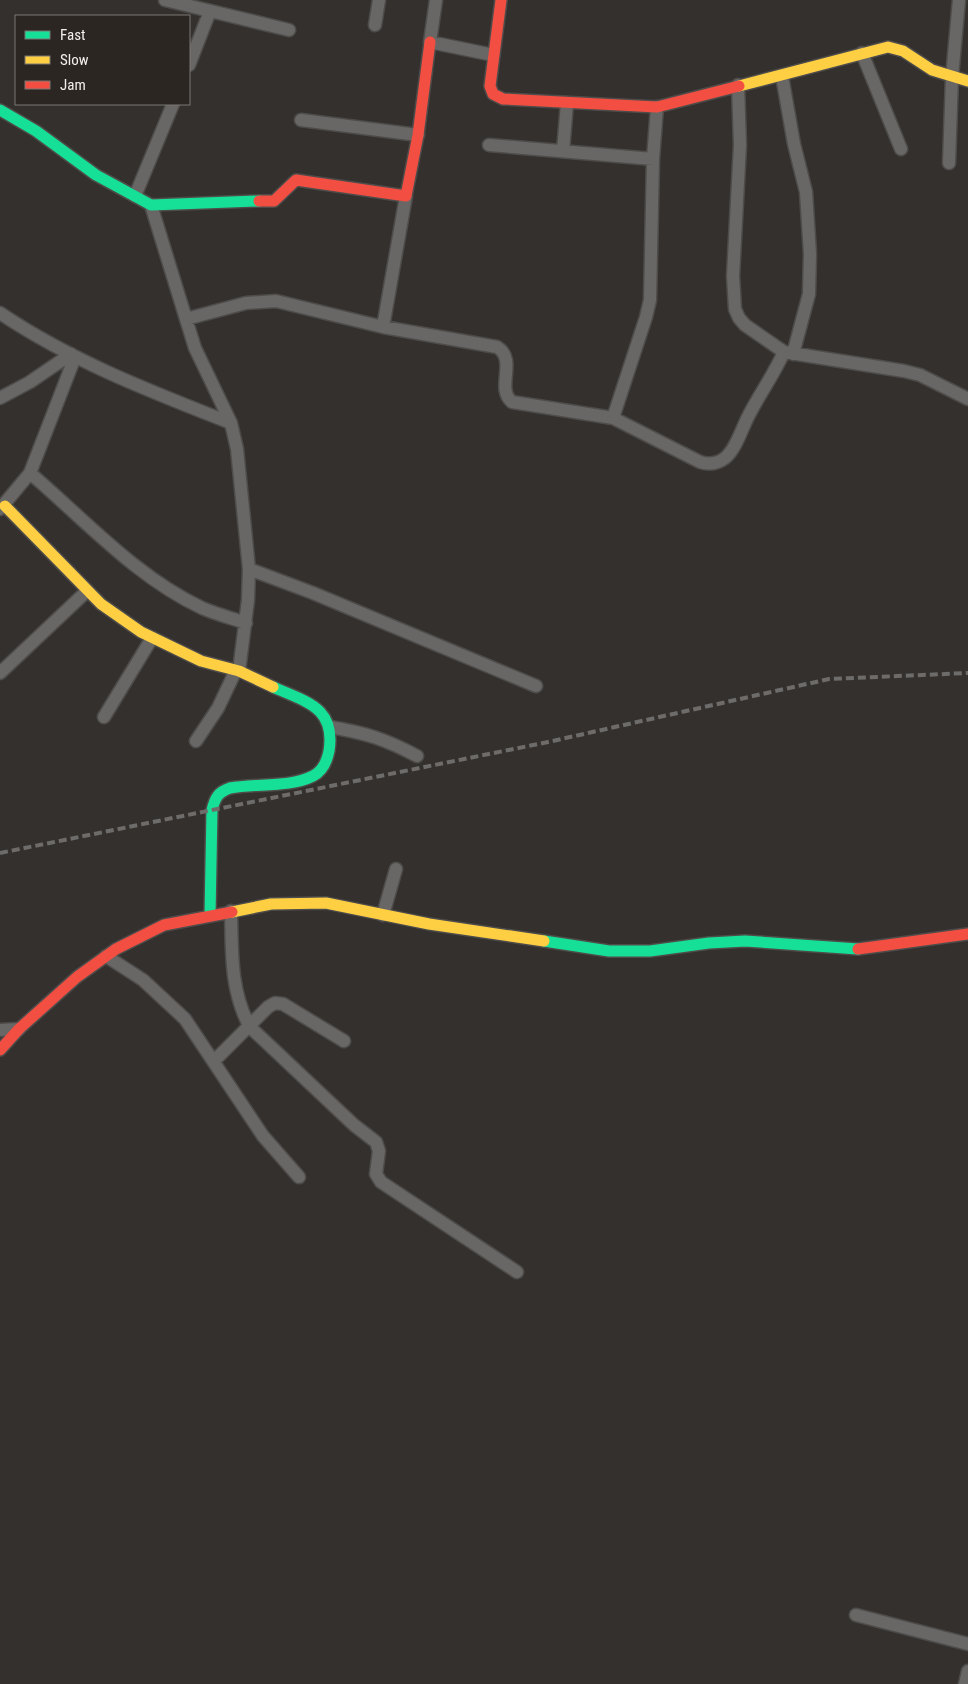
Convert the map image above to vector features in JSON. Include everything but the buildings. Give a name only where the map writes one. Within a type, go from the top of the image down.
[{"type":"street","points":[[165,0],[289,30]]},
{"type":"street","points":[[375,25],[378,0]]},
{"type":"street","points":[[383,327],[418,135],[436,0]]},
{"type":"street","points":[[501,0],[490,86],[497,97],[567,103],[657,107],[738,85],[782,76],[882,48],[897,48],[922,65],[968,81]]},
{"type":"street","points":[[949,163],[952,77],[959,0]]},
{"type":"street","points":[[190,62],[210,11]]},
{"type":"street","points":[[430,42],[493,55]]},
{"type":"street","points":[[862,53],[901,149]]},
{"type":"street","points":[[186,318],[246,303],[276,301],[383,327],[497,347],[505,354],[507,365],[506,392],[512,402],[613,418],[700,462],[709,465],[716,463],[731,452],[750,412],[788,353],[810,294],[810,254],[806,192],[794,144],[782,76]]},
{"type":"street","points":[[738,85],[740,145],[733,276],[735,309],[745,325],[788,353],[904,370],[920,375],[968,399]]},
{"type":"street","points":[[563,151],[567,103]]},
{"type":"street","points":[[135,196],[173,105]]},
{"type":"street","points":[[613,418],[650,300],[653,158],[657,107]]},
{"type":"street","points":[[0,110],[36,131],[96,175],[151,205],[274,201],[296,180],[406,196]]},
{"type":"street","points":[[301,120],[418,135]]},
{"type":"street","points":[[489,145],[653,158]]},
{"type":"street","points":[[151,205],[195,348],[232,423],[240,471],[249,569],[246,623],[238,671],[210,722],[196,742]]},
{"type":"street","points":[[0,313],[22,328],[73,356],[149,390],[232,423]]},
{"type":"street","points":[[0,398],[73,356]]},
{"type":"street","points":[[73,356],[30,473],[3,503],[101,604],[152,638],[201,661],[238,671],[320,709],[330,727],[330,742],[324,766],[316,774],[303,779],[227,788],[215,798],[212,810],[210,915]]},
{"type":"street","points":[[30,473],[118,552],[159,582],[202,608],[246,623]]},
{"type":"street","points":[[249,569],[313,593],[536,686]]},
{"type":"street","points":[[0,673],[87,590]]},
{"type":"street","points":[[104,717],[152,638]]},
{"type":"street","points":[[330,727],[358,731],[384,739],[417,756]]},
{"type":"street","points":[[383,915],[396,869]]},
{"type":"street","points":[[0,1050],[19,1029],[77,977],[106,956],[164,925],[271,904],[311,902],[429,924],[609,951],[650,951],[709,943],[745,941],[837,949],[859,949],[968,934]]},
{"type":"street","points":[[231,911],[234,985],[242,1013],[250,1027],[354,1125],[376,1142],[380,1151],[376,1174],[380,1182],[517,1272]]},
{"type":"street","points":[[106,956],[143,980],[175,1008],[214,1061],[263,1136],[299,1177]]},
{"type":"street","points":[[214,1061],[268,1007],[279,1003],[344,1041]]},
{"type":"street","points":[[0,1030],[19,1029]]},
{"type":"street","points":[[856,1615],[968,1644]]},
{"type":"street","points":[[965,1684],[968,1671]]},
{"type":"railway","points":[[0,853],[548,742],[829,679],[968,673]]},
{"type":"traffic: fast","points":[[0,110],[36,131],[96,175],[151,205],[259,201]]},
{"type":"traffic: fast","points":[[210,915],[212,810],[218,796],[230,788],[283,784],[304,780],[319,771],[328,755],[330,736],[328,725],[323,715],[307,702],[273,687]]},
{"type":"traffic: fast","points":[[544,941],[609,951],[650,951],[709,943],[745,941],[858,949]]},
{"type":"traffic: slow","points":[[739,86],[888,47],[903,51],[932,70],[968,81]]},
{"type":"traffic: slow","points":[[5,506],[101,604],[141,632],[201,661],[239,671],[273,687]]},
{"type":"traffic: slow","points":[[232,912],[271,904],[326,903],[429,924],[544,941]]},
{"type":"traffic: jam","points":[[501,0],[490,86],[493,94],[503,99],[657,107],[739,86]]},
{"type":"traffic: jam","points":[[259,201],[274,201],[296,180],[406,196],[418,135],[430,42]]},
{"type":"traffic: jam","points":[[0,1050],[19,1029],[77,977],[116,949],[164,925],[232,912]]},
{"type":"traffic: jam","points":[[858,949],[968,934]]}]
